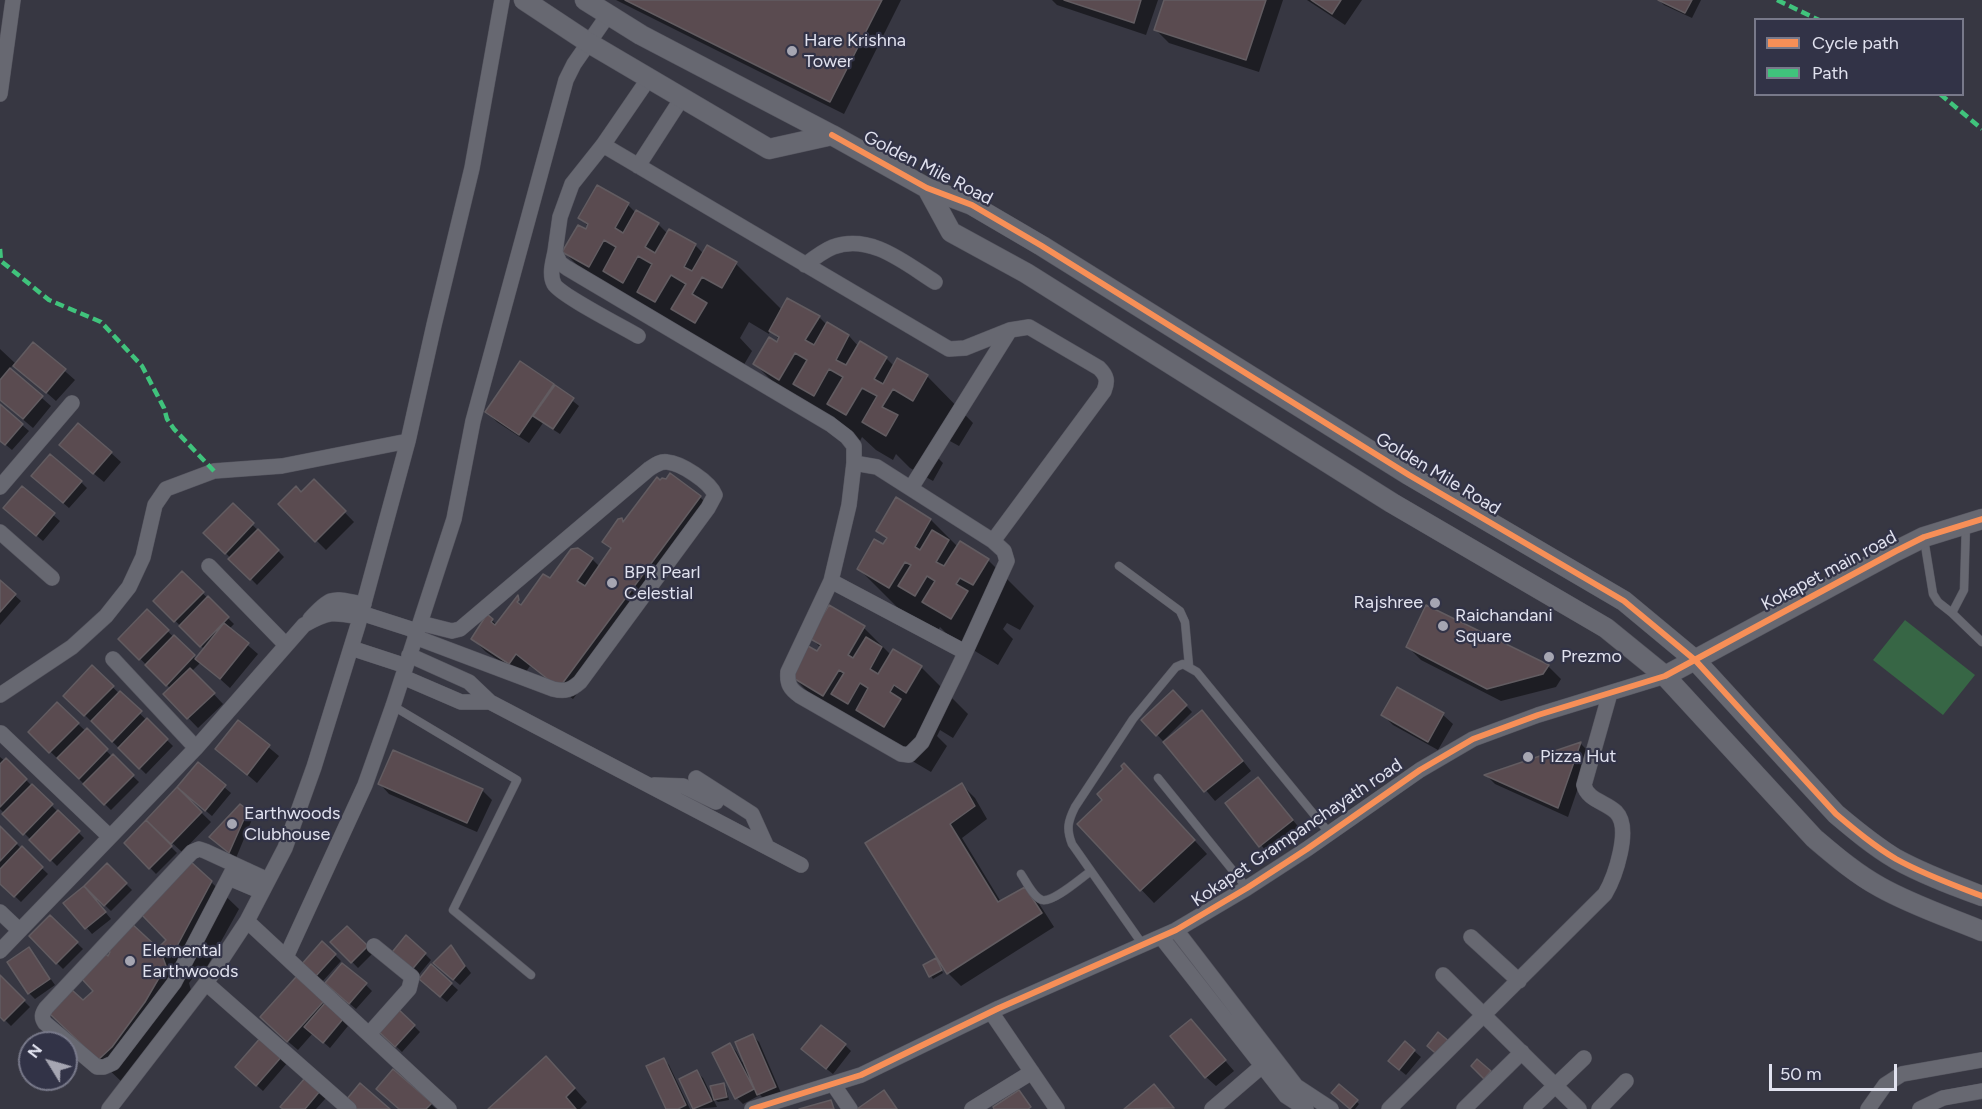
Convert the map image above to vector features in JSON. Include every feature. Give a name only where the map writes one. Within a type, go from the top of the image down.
[{"type":"street","points":[[0,94],[0,75],[13,0]]},
{"type":"street","points":[[113,1107],[206,982],[247,921],[285,848],[311,776],[362,612],[408,441],[472,168],[502,0]]},
{"type":"street","points":[[524,0],[589,43],[769,149],[832,135]]},
{"type":"street","name":"Golden Mile Road","points":[[585,0],[641,35],[832,135],[927,189],[972,205],[1042,246],[1409,475],[1624,601],[1695,660],[1836,814],[1896,859],[1982,896]]},
{"type":"street","points":[[286,957],[365,785],[393,706],[454,519],[473,421],[566,80],[574,64],[608,15]]},
{"type":"street","points":[[638,336],[574,300],[554,285],[551,272],[560,217],[572,184],[603,145],[649,78]]},
{"type":"street","points":[[638,166],[682,98]]},
{"type":"street","points":[[603,145],[949,350],[964,348],[1010,330],[1029,327],[1099,368],[1105,374],[1107,383],[1104,392],[993,541]]},
{"type":"street","name":"Golden Mile Road","points":[[927,189],[951,232],[1026,273],[1392,502],[1606,628],[1665,676],[1814,838],[1839,859],[1880,887],[1930,911],[1982,931]]},
{"type":"street","points":[[805,265],[831,248],[859,242],[884,251],[936,282]]},
{"type":"street","points":[[555,252],[560,263],[567,268],[830,424],[847,437],[854,446],[849,505],[831,581],[788,672],[787,681],[791,689],[800,696],[902,754],[909,755],[922,742],[1006,561],[1004,551],[993,541],[911,488],[877,467],[854,463]]},
{"type":"street","points":[[911,488],[1010,330]]},
{"type":"street","points":[[0,487],[72,403]]},
{"type":"street","points":[[0,695],[72,647],[106,616],[129,587],[143,557],[155,505],[166,489],[214,471],[282,466],[408,441]]},
{"type":"street","points":[[0,951],[196,747],[304,626],[321,616],[335,612],[362,612],[418,630],[451,650],[553,689],[562,691],[571,689],[585,675],[708,508],[715,495],[713,490],[707,483],[681,467],[665,461],[658,463],[456,631],[451,650]]},
{"type":"street","name":"Kokapet main road","points":[[1695,660],[1924,537],[1974,522]]},
{"type":"street","points":[[0,532],[52,578]]},
{"type":"street","points":[[209,566],[286,645]]},
{"type":"street","points":[[831,581],[965,652]]},
{"type":"street","points":[[418,630],[456,631]]},
{"type":"street","points":[[351,648],[406,666],[469,682],[490,702],[801,865]]},
{"type":"street","points":[[113,659],[196,747]]},
{"type":"street","name":"Kokapet Grampanchayath road","points":[[752,1109],[861,1075],[991,1012],[1176,930],[1247,888],[1330,834],[1420,770],[1473,739],[1538,715],[1665,676],[1695,660]]},
{"type":"street","points":[[406,666],[461,702],[490,702]]},
{"type":"street","points":[[1389,1109],[1605,894],[1613,880],[1622,831],[1618,814],[1587,793],[1584,785],[1610,693]]},
{"type":"street","points":[[2,733],[110,837]]},
{"type":"street","points":[[696,778],[752,814],[766,845]]},
{"type":"street","points":[[651,785],[688,787],[744,818]]},
{"type":"street","points":[[232,872],[174,983],[113,1063],[97,1067],[45,1023],[42,1013],[45,1008],[184,858],[199,849],[232,872],[265,886]]},
{"type":"street","points":[[1905,899],[1917,869]]},
{"type":"street","points":[[0,912],[19,930]]},
{"type":"street","points":[[247,921],[449,1109]]},
{"type":"street","points":[[1176,930],[1268,1062],[1286,1096],[1306,1109]]},
{"type":"street","points":[[1161,937],[1268,1062],[1296,1086],[1332,1109]]},
{"type":"street","points":[[1471,937],[1519,981]]},
{"type":"street","points":[[369,1034],[409,989],[412,977],[374,946]]},
{"type":"street","points":[[1443,975],[1579,1109]]},
{"type":"street","points":[[206,982],[349,1109]]},
{"type":"street","points":[[991,1012],[1057,1109]]},
{"type":"street","points":[[1464,1109],[1522,1052]]},
{"type":"street","points":[[1531,1109],[1584,1058]]},
{"type":"street","points":[[1868,1109],[1886,1085],[1902,1074],[1982,1060]]},
{"type":"street","points":[[1212,1109],[1268,1062]]},
{"type":"street","points":[[972,1109],[1032,1072]]},
{"type":"street","points":[[1599,1109],[1626,1082]]},
{"type":"street","points":[[833,1084],[850,1109]]},
{"type":"street","points":[[1920,1109],[1943,1098],[1982,1091]]},
{"type":"lane","points":[[1952,613],[1964,590],[1974,522]]},
{"type":"lane","points":[[1924,537],[1933,594],[1938,602],[1982,642]]},
{"type":"lane","points":[[1119,566],[1180,611],[1185,622],[1190,666]]},
{"type":"lane","points":[[1143,945],[1072,844],[1067,832],[1068,821],[1133,720],[1176,667],[1183,664],[1197,672],[1330,834]]},
{"type":"lane","points":[[393,706],[517,780],[453,910],[531,975]]},
{"type":"lane","points":[[1158,778],[1247,888]]},
{"type":"lane","points":[[1021,874],[1036,896],[1042,900],[1051,900],[1091,871]]},
{"type":"green space","points":[[1905,620],[1975,675],[1943,715],[1873,660]]},
{"type":"building","name":"Hare Krishna Tower","points":[[625,0],[882,0],[830,102]]},
{"type":"building","points":[[1064,0],[1141,0],[1134,23]]},
{"type":"building","points":[[1164,0],[1266,0],[1246,60],[1154,30]]},
{"type":"building","points":[[1311,0],[1341,0],[1332,14]]},
{"type":"building","points":[[1658,0],[1692,0],[1685,13]]},
{"type":"building","points":[[597,185],[629,203],[615,228],[623,233],[636,210],[659,223],[645,247],[655,253],[669,229],[696,244],[684,267],[692,271],[707,245],[737,262],[722,288],[702,277],[692,294],[707,303],[695,323],[671,309],[686,284],[671,275],[655,302],[637,292],[652,264],[638,256],[623,283],[603,271],[616,247],[604,240],[589,267],[562,252],[578,225],[586,229],[588,224],[578,218]]},
{"type":"building","points":[[787,298],[820,316],[805,340],[814,345],[827,322],[849,335],[836,360],[846,365],[860,341],[887,357],[874,379],[883,384],[897,358],[928,375],[913,401],[893,389],[882,407],[898,415],[886,436],[862,422],[877,396],[862,388],[846,415],[827,404],[843,377],[829,369],[814,396],[793,384],[807,360],[795,353],[779,380],[753,364],[769,337],[777,342],[779,337],[769,331]]},
{"type":"building","points":[[33,342],[66,369],[46,393],[13,366]]},
{"type":"building","points":[[520,361],[554,384],[519,435],[485,412]]},
{"type":"building","points":[[10,368],[43,396],[23,419],[0,400],[0,380]]},
{"type":"building","points":[[555,385],[574,398],[553,429],[533,416]]},
{"type":"building","points":[[0,404],[23,424],[5,445],[0,441]]},
{"type":"building","points":[[78,423],[112,452],[93,474],[59,445]]},
{"type":"building","points":[[50,454],[82,481],[63,503],[31,476]]},
{"type":"building","name":"BPR Pearl Celestial","points":[[670,473],[701,496],[559,688],[516,654],[509,664],[471,639],[487,614],[493,619],[491,622],[495,625],[518,595],[517,602],[521,605],[543,574],[550,578],[571,549],[578,548],[593,558],[577,581],[585,586],[611,548],[602,542],[618,519],[622,518],[623,522],[657,477],[660,480],[666,479]]},
{"type":"building","points":[[314,479],[346,511],[315,542],[278,504],[296,486],[301,492]]},
{"type":"building","points":[[22,486],[55,513],[36,536],[3,508]]},
{"type":"building","points":[[896,497],[931,519],[915,547],[920,550],[932,530],[949,540],[936,562],[944,566],[960,541],[989,559],[973,585],[960,578],[956,584],[968,591],[951,619],[922,602],[935,581],[927,576],[915,596],[898,586],[911,565],[905,562],[889,588],[857,569],[874,539],[883,544],[887,538],[876,531]]},
{"type":"building","points":[[233,503],[254,523],[225,554],[203,533]]},
{"type":"building","points":[[258,529],[279,550],[250,580],[228,559]]},
{"type":"building","points":[[182,571],[204,592],[174,622],[153,601]]},
{"type":"building","points":[[0,580],[16,594],[0,612]]},
{"type":"building","points":[[208,596],[229,617],[200,647],[179,626]]},
{"type":"building","points":[[829,605],[865,626],[848,655],[853,658],[866,637],[882,647],[870,669],[878,674],[893,649],[922,666],[906,693],[894,685],[890,692],[901,699],[884,727],[856,710],[868,688],[860,683],[848,704],[831,694],[844,673],[839,670],[823,696],[790,676],[808,646],[817,651],[821,645],[809,638]]},
{"type":"building","name":"Raichandani Square","points":[[1426,605],[1549,665],[1543,674],[1487,689],[1406,647]]},
{"type":"building","points":[[147,609],[169,630],[139,660],[118,639]]},
{"type":"building","points":[[224,623],[249,643],[220,679],[195,659]]},
{"type":"building","points":[[174,635],[195,655],[166,686],[145,665]]},
{"type":"building","points":[[92,665],[114,686],[84,716],[63,696]]},
{"type":"building","points":[[190,668],[215,693],[187,719],[163,694]]},
{"type":"building","points":[[1397,687],[1444,713],[1428,742],[1381,715]]},
{"type":"building","points":[[1173,690],[1187,705],[1156,736],[1141,720]]},
{"type":"building","points":[[120,691],[142,711],[112,742],[91,721]]},
{"type":"building","points":[[57,702],[79,723],[49,753],[28,732]]},
{"type":"building","points":[[1202,710],[1243,761],[1204,792],[1163,742]]},
{"type":"building","points":[[147,718],[168,739],[139,769],[118,748]]},
{"type":"building","points":[[238,720],[270,745],[247,775],[215,749]]},
{"type":"building","points":[[87,728],[108,749],[79,779],[57,758]]},
{"type":"building","points":[[1581,742],[1558,808],[1484,775]]},
{"type":"building","points":[[393,750],[483,789],[467,823],[378,784]]},
{"type":"building","points":[[113,754],[134,775],[104,805],[83,784]]},
{"type":"building","points":[[6,758],[27,779],[0,807],[0,764]]},
{"type":"building","points":[[198,762],[226,785],[205,811],[177,787]]},
{"type":"building","points":[[1124,763],[1195,840],[1140,891],[1077,824],[1102,800],[1097,794],[1123,769],[1121,766]]},
{"type":"building","points":[[1258,777],[1293,820],[1259,847],[1225,803]]},
{"type":"building","points":[[962,783],[975,806],[950,824],[998,902],[1025,887],[1042,913],[947,974],[865,843]]},
{"type":"building","points":[[32,784],[53,804],[23,835],[2,814]]},
{"type":"building","points":[[177,787],[202,812],[171,844],[146,820]]},
{"type":"building","name":"Earthwoods Clubhouse","points":[[240,804],[248,810],[229,853],[209,837]]},
{"type":"building","points":[[58,810],[80,831],[50,861],[29,840]]},
{"type":"building","points":[[146,820],[172,846],[149,869],[124,843]]},
{"type":"building","points":[[0,826],[17,843],[0,861]]},
{"type":"building","points":[[22,846],[43,867],[14,897],[0,884],[0,869]]},
{"type":"building","name":"Elemental Earthwoods","points":[[190,861],[212,881],[176,948],[170,945],[162,955],[166,966],[145,1002],[112,1047],[98,1060],[78,1041],[78,1031],[68,1031],[50,1014],[72,990],[83,1000],[93,991],[81,978],[104,952],[108,956],[110,952],[107,949],[131,923],[158,948],[166,940],[141,914]]},
{"type":"building","points":[[107,863],[127,883],[104,906],[84,886]]},
{"type":"building","points":[[84,886],[106,912],[85,929],[63,903]]},
{"type":"building","points":[[50,915],[78,942],[56,964],[29,936]]},
{"type":"building","points":[[347,926],[368,946],[351,963],[330,942]]},
{"type":"building","points":[[406,935],[426,953],[409,973],[389,956]]},
{"type":"building","points":[[322,941],[336,954],[315,977],[301,965]]},
{"type":"building","points":[[451,945],[465,966],[453,980],[433,963]]},
{"type":"building","points":[[29,947],[50,979],[28,994],[7,962]]},
{"type":"building","points":[[936,958],[942,970],[929,977],[923,965]]},
{"type":"building","points":[[342,963],[367,983],[349,1004],[325,983]]},
{"type":"building","points":[[431,964],[452,983],[440,997],[419,979]]},
{"type":"building","points":[[0,975],[25,1000],[4,1021],[0,1017]]},
{"type":"building","points":[[296,977],[324,1001],[287,1042],[260,1017]]},
{"type":"building","points":[[325,1003],[343,1019],[323,1043],[304,1027]]},
{"type":"building","points":[[396,1007],[415,1025],[395,1047],[376,1029]]},
{"type":"building","points":[[1191,1019],[1226,1060],[1205,1078],[1170,1036]]},
{"type":"building","points":[[821,1025],[846,1044],[826,1069],[801,1049]]},
{"type":"building","points":[[1438,1032],[1451,1043],[1440,1057],[1427,1046]]},
{"type":"building","points":[[753,1034],[776,1087],[757,1095],[735,1042]]},
{"type":"building","points":[[262,1036],[283,1055],[256,1086],[235,1067]]},
{"type":"building","points":[[1405,1041],[1415,1050],[1399,1070],[1388,1061]]},
{"type":"building","points":[[730,1043],[754,1089],[735,1099],[712,1053]]},
{"type":"building","points":[[546,1056],[575,1088],[566,1097],[576,1109],[488,1109]]},
{"type":"building","points":[[664,1058],[686,1105],[678,1109],[666,1109],[646,1066]]},
{"type":"building","points":[[1477,1059],[1491,1071],[1484,1079],[1471,1066]]},
{"type":"building","points":[[393,1069],[432,1103],[426,1109],[399,1109],[376,1089]]},
{"type":"building","points":[[697,1070],[712,1101],[693,1109],[679,1079]]},
{"type":"building","points":[[305,1078],[320,1091],[305,1109],[280,1107]]},
{"type":"building","points":[[360,1083],[390,1109],[357,1109],[346,1100]]},
{"type":"building","points":[[724,1083],[727,1097],[714,1100],[710,1086]]},
{"type":"building","points":[[1154,1084],[1174,1108],[1124,1109]]},
{"type":"building","points":[[1339,1084],[1358,1100],[1350,1109],[1331,1093]]},
{"type":"building","points":[[884,1090],[897,1109],[857,1109]]},
{"type":"building","points":[[1019,1090],[1031,1107],[1028,1109],[994,1109],[993,1107]]},
{"type":"building","points":[[831,1100],[834,1109],[799,1109]]},
{"type":"marked path","points":[[1777,0],[1815,18]]},
{"type":"marked path","points":[[1942,96],[1982,129]]},
{"type":"marked path","points":[[0,249],[1,261],[49,300],[101,322],[142,366],[174,429],[214,471]]},
{"type":"cycle path","points":[[832,135],[927,188],[972,205],[1042,246],[1409,475],[1624,601],[1695,660],[1836,814],[1850,826],[1896,859],[1982,896]]},
{"type":"cycle path","points":[[752,1109],[861,1075],[999,1008],[1176,930],[1247,888],[1420,770],[1473,739],[1538,715],[1665,676],[1924,537],[1982,519]]},
{"type":"place","name":"Hare Krishna Tower","points":[[792,51]]},
{"type":"place","name":"BPR Pearl Celestial","points":[[612,583]]},
{"type":"place","name":"Rajshree","points":[[1435,603]]},
{"type":"place","name":"Raichandani Square","points":[[1443,626]]},
{"type":"place","name":"Prezmo","points":[[1549,657]]},
{"type":"place","name":"Pizza Hut","points":[[1528,757]]},
{"type":"place","name":"Earthwoods Clubhouse","points":[[232,824]]},
{"type":"place","name":"Elemental Earthwoods","points":[[130,961]]}]
